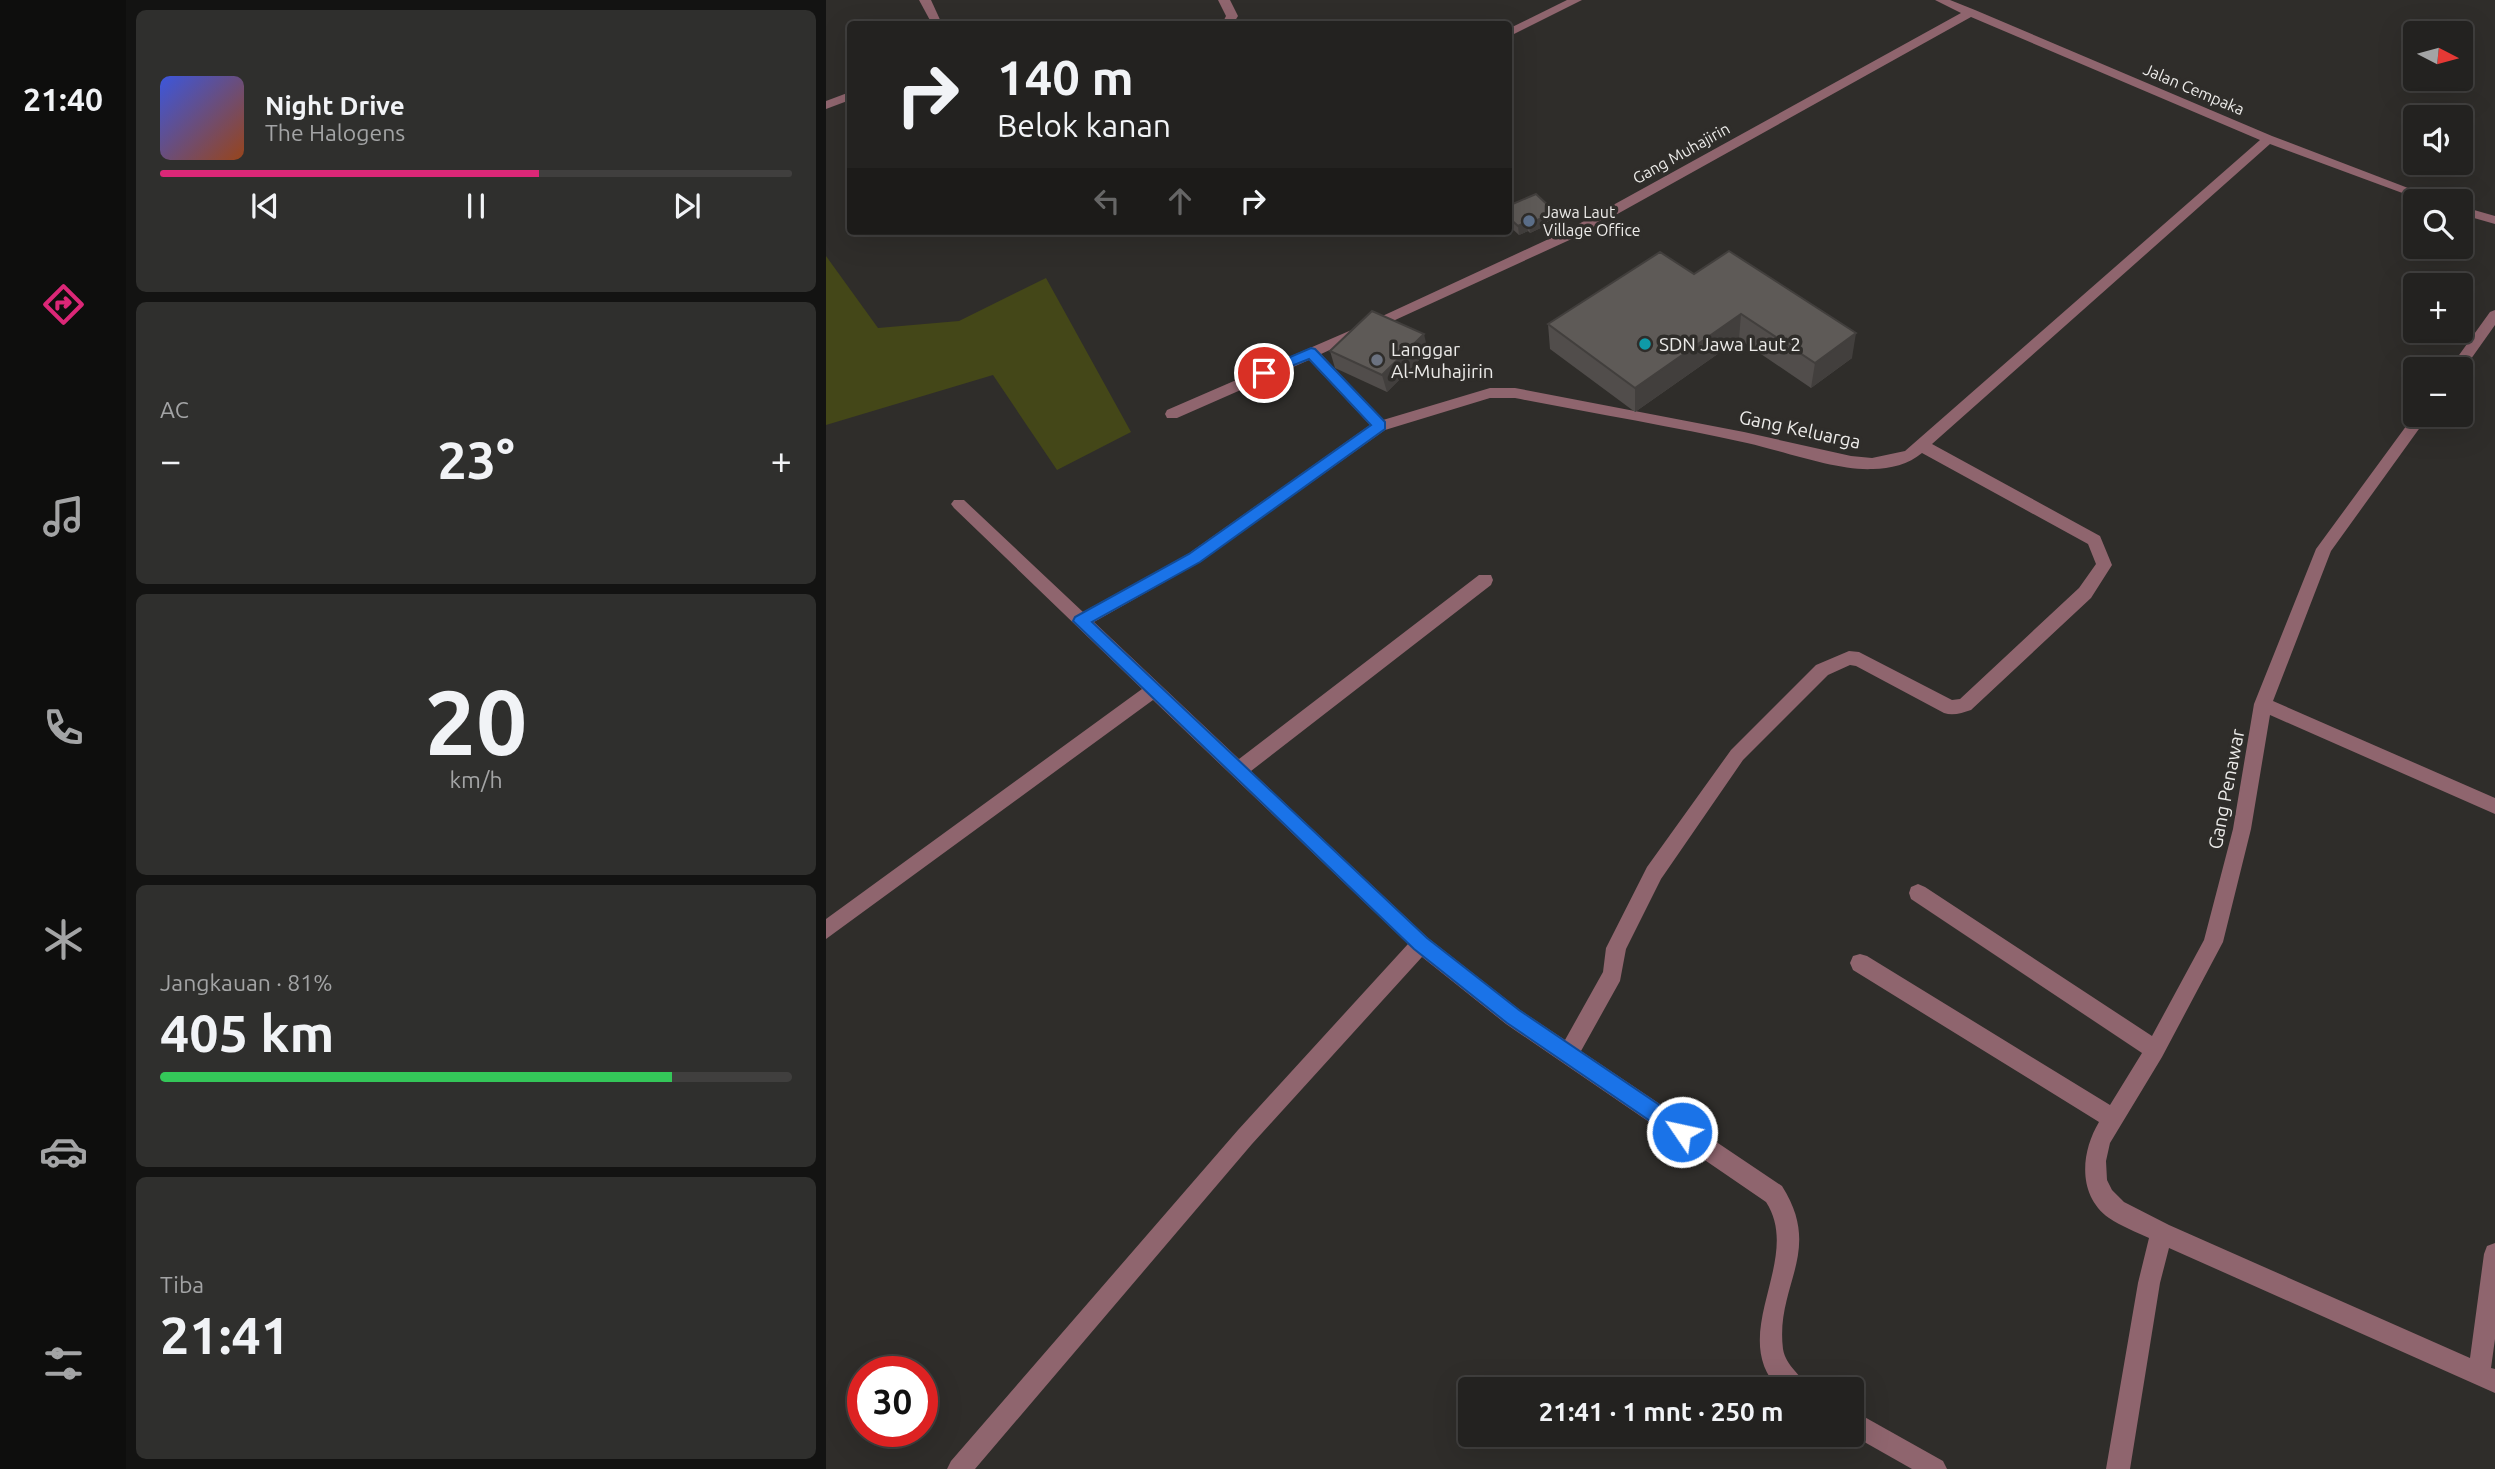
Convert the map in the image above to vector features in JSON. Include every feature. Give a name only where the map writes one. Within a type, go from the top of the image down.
[{"type":"street","points":[[925,0],[936,21]]},
{"type":"street","points":[[1224,0],[1232,16],[1230,21]]},
{"type":"street","points":[[1512,32],[1576,0]]},
{"type":"street","name":"Jalan Cempaka","points":[[1941,0],[2268,139],[2403,189]]},
{"type":"street","name":"Gang Muhajirin","points":[[1172,414],[1571,234],[1971,12]]},
{"type":"street","points":[[826,105],[847,97]]},
{"type":"street","name":"Gang Keluarga","points":[[1081,621],[1194,558],[1380,426],[1490,393],[1515,393],[1718,432],[1851,462],[1872,464],[1895,461],[1910,455],[2268,139]]},
{"type":"street","points":[[2473,214],[2495,220]]},
{"type":"street","points":[[2465,357],[2495,315]]},
{"type":"street","points":[[1311,353],[1380,426]]},
{"type":"street","name":"Gang Penawar","points":[[2161,1233],[2116,1210],[2104,1198],[2096,1182],[2095,1161],[2101,1139],[2155,1050],[2213,942],[2242,829],[2263,704],[2323,549],[2413,427]]},
{"type":"street","points":[[1568,1054],[1613,974],[1616,948],[1654,873],[1737,755],[1822,670],[1849,658],[1858,659],[1950,708],[1965,705],[2085,593],[2104,565],[2094,540],[1921,445]]},
{"type":"street","points":[[959,504],[1421,944],[1513,1017],[1774,1194],[1786,1214],[1789,1240],[1789,1252],[1772,1325],[1772,1352],[1778,1371],[1784,1377]]},
{"type":"street","points":[[1237,771],[1485,580]]},
{"type":"street","points":[[826,930],[1153,690]]},
{"type":"street","points":[[2263,704],[2495,806]]},
{"type":"street","points":[[1918,893],[2155,1050]]},
{"type":"street","points":[[959,1469],[1245,1137],[1421,944]]},
{"type":"street","points":[[1860,963],[2114,1119]]},
{"type":"street","points":[[2118,1469],[2149,1283],[2161,1233],[2487,1377],[2495,1254]]},
{"type":"street","points":[[1864,1429],[1935,1469]]},
{"type":"green space","points":[[826,256],[878,328],[959,321],[1046,278],[1131,432],[1057,470],[993,375],[826,425]]},
{"type":"building","points":[[1536,194],[1553,210],[1529,224],[1527,222],[1518,226],[1512,221],[1512,204]]},
{"type":"building","name":"SDN Jawa Laut 2","points":[[1729,251],[1856,333],[1815,363],[1741,314],[1635,388],[1548,324],[1660,252],[1694,274]]},
{"type":"building","points":[[1372,311],[1424,334],[1382,375],[1330,351]]},
{"type":"place","name":"Jawa Laut Village Office","points":[[1529,221]]},
{"type":"place","name":"SDN Jawa Laut 2","points":[[1645,344]]},
{"type":"place","name":"Langgar Al-Muhajirin","points":[[1377,360]]},
{"type":"route","points":[[1264,373],[1311,353],[1380,426],[1357,440],[1240,528],[1194,558],[1081,621],[1421,944],[1513,1017],[1682,1132]]}]
